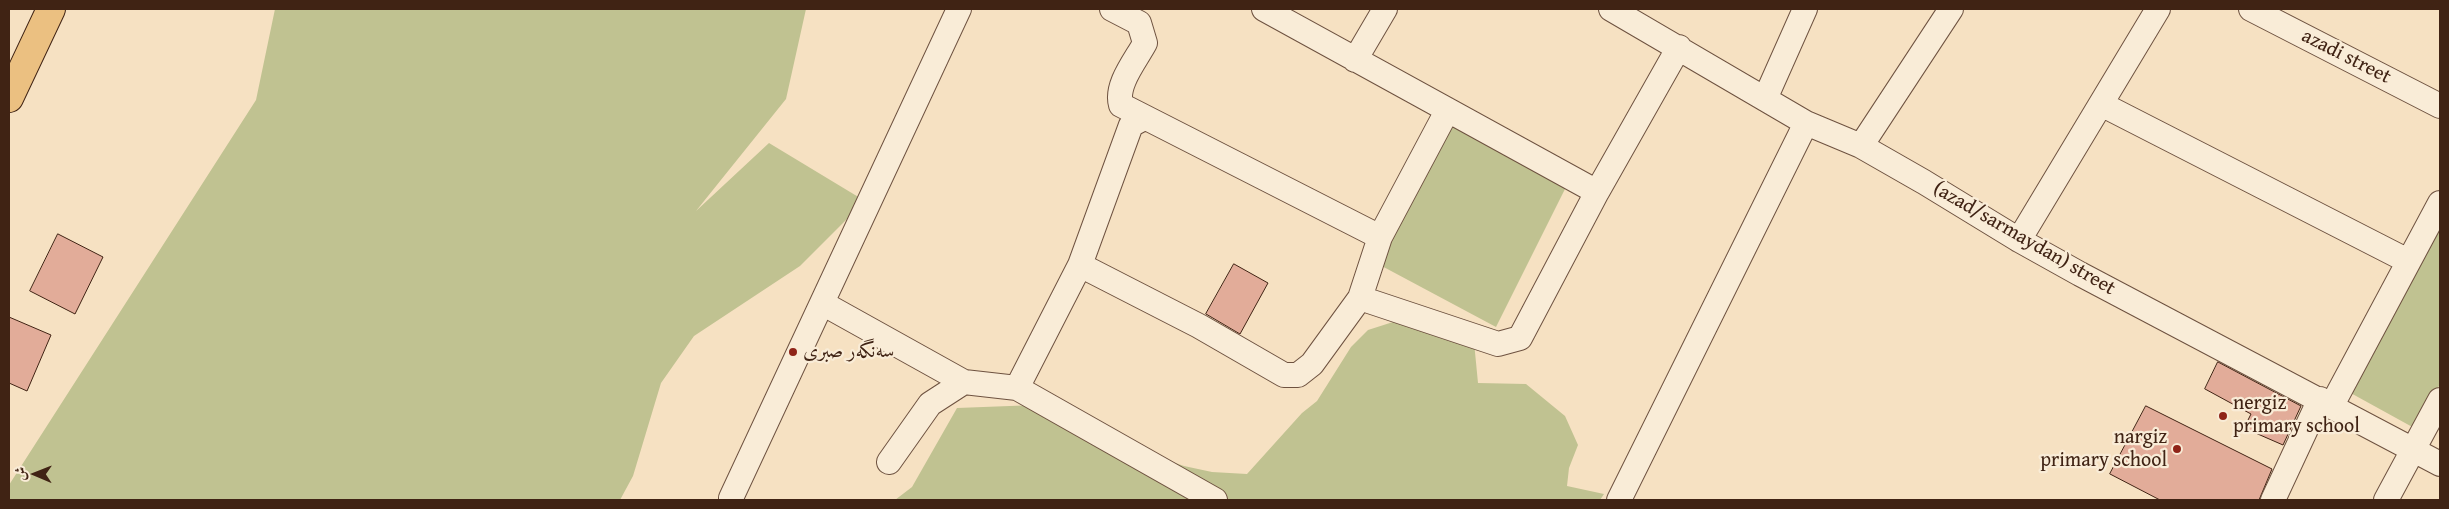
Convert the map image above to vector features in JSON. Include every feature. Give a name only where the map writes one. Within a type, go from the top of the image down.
[{"type":"main road","points":[[9,98],[51,9]]},
{"type":"street","points":[[730,498],[958,9]]},
{"type":"street","points":[[1112,9],[1139,24],[1145,43],[1123,85],[1119,98],[1121,105],[1144,118],[1158,122],[1380,237]]},
{"type":"street","points":[[1264,9],[1447,112],[1597,192]]},
{"type":"street","points":[[1356,60],[1385,9]]},
{"type":"street","name":"(azad/sarmaydan) street","points":[[1611,9],[1806,122],[1861,146],[2019,240],[2440,464]]},
{"type":"street","points":[[1765,99],[1805,9]]},
{"type":"street","points":[[1861,146],[1950,9]]},
{"type":"street","points":[[2019,240],[2158,9]]},
{"type":"street","name":"azadi street","points":[[2251,9],[2440,106]]},
{"type":"street","points":[[1360,298],[1498,344],[1520,338],[1597,192],[1679,47]]},
{"type":"street","points":[[2101,104],[2408,261]]},
{"type":"street","points":[[1080,265],[1199,326],[1284,375],[1298,375],[1312,364],[1360,298],[1380,237],[1447,112]]},
{"type":"street","points":[[1017,388],[1080,265],[1132,125],[1144,118]]},
{"type":"street","points":[[1619,500],[1806,122]]},
{"type":"street","points":[[2273,500],[2326,402],[2440,203]]},
{"type":"street","points":[[822,303],[964,382],[1017,388],[1215,500]]},
{"type":"street","points":[[889,462],[930,404],[964,382]]},
{"type":"street","points":[[2386,500],[2440,400]]},
{"type":"green space","points":[[275,9],[806,9],[786,99],[696,211],[769,143],[865,201],[800,266],[694,336],[661,383],[633,476],[620,500],[9,500],[9,485],[256,100]]},
{"type":"green space","points":[[1452,123],[1567,185],[1496,327],[1378,264]]},
{"type":"green space","points":[[2440,226],[2440,384],[2416,429],[2347,391]]},
{"type":"green space","points":[[1393,322],[1474,342],[1478,383],[1526,384],[1565,416],[1578,445],[1569,468],[1567,486],[1604,494],[1600,500],[895,500],[912,487],[957,408],[1036,405],[1099,436],[1184,466],[1212,472],[1247,474],[1302,413],[1317,401],[1351,347],[1368,330]]},
{"type":"building","points":[[58,234],[103,257],[75,314],[30,291]]},
{"type":"building","points":[[1234,264],[1268,283],[1240,334],[1206,314]]},
{"type":"building","points":[[9,317],[51,335],[27,391],[9,383]]},
{"type":"building","points":[[2218,362],[2301,406],[2283,445],[2244,428],[2251,414],[2205,389]]},
{"type":"building","name":"nargiz primary school","points":[[2146,406],[2272,469],[2259,500],[2160,500],[2110,474]]},
{"type":"place","name":"سەنگەر صبری","points":[[793,352]]},
{"type":"place","name":"nergiz primary school","points":[[2223,416]]},
{"type":"place","name":"nargiz primary school","points":[[2177,449]]}]
